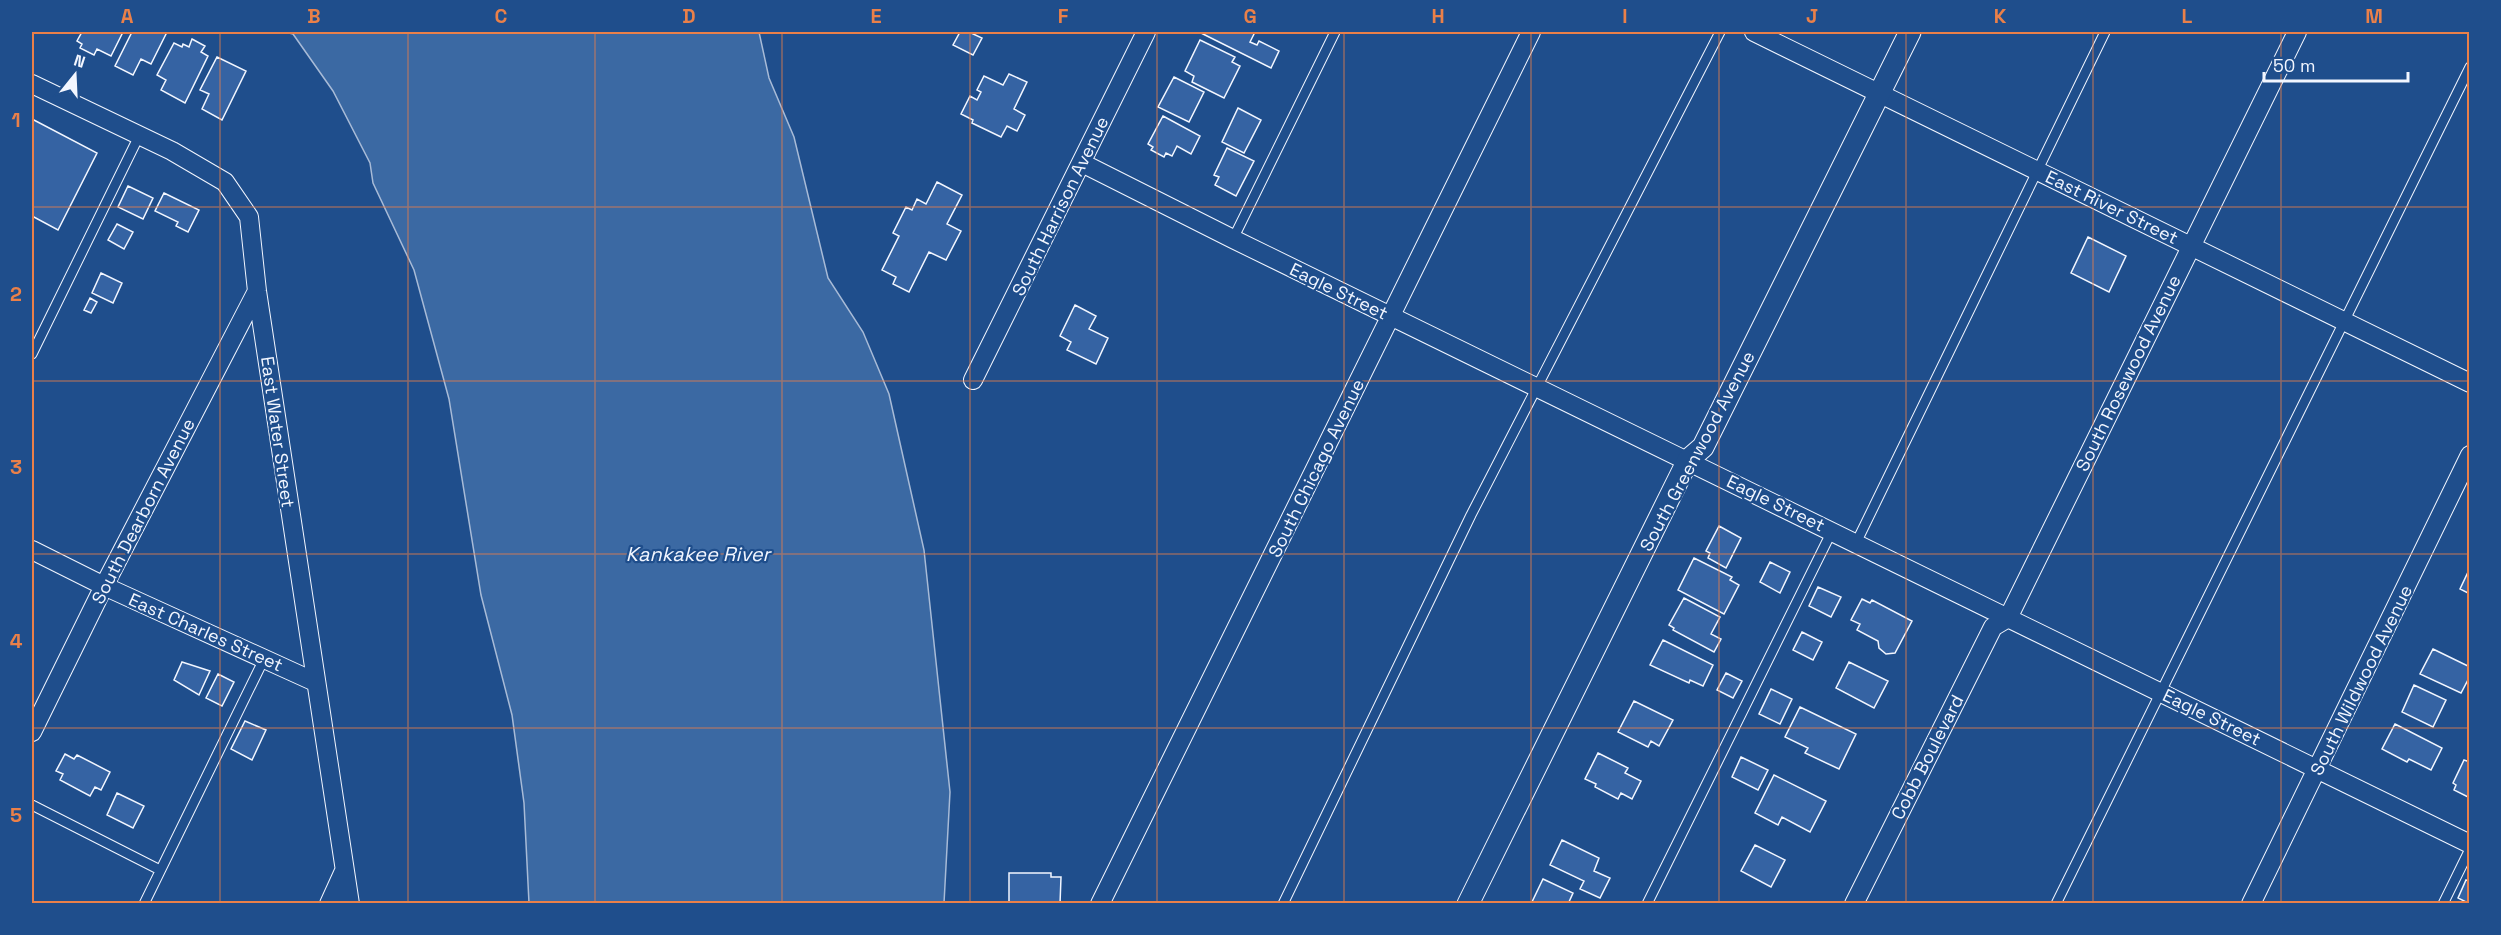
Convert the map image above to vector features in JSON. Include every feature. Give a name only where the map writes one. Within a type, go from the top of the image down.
[{"type":"street","name":"South Harrison Avenue","points":[[973,380],[1146,32]]},
{"type":"street","name":"South Chicago Avenue","points":[[1101,903],[1531,32]]},
{"type":"street","name":"East River Street","points":[[1754,32],[2469,383]]},
{"type":"street","name":"South Greenwood Avenue","points":[[1468,903],[1688,460],[1703,447],[1910,32]]},
{"type":"street","name":"South Rosewood Avenue","points":[[2008,618],[2297,32]]},
{"type":"street","name":"East Water Street","points":[[32,84],[172,151],[225,182],[249,217],[257,291],[350,903]]},
{"type":"street","name":"Eagle Street","points":[[1082,163],[2469,844]]},
{"type":"street","name":"South Dearborn Avenue","points":[[32,732],[104,586],[257,291]]},
{"type":"street","name":"South Wildwood Avenue","points":[[2251,903],[2469,455]]},
{"type":"street","name":"East Charles Street","points":[[32,550],[104,586],[315,682]]},
{"type":"street","name":"Cobb Boulevard","points":[[1854,903],[1993,627],[2008,618]]},
{"type":"street","points":[[329,903],[344,871]]},
{"type":"lane","points":[[1233,239],[1335,32]]},
{"type":"lane","points":[[1283,903],[1471,514],[1720,32]]},
{"type":"lane","points":[[1856,543],[2105,32]]},
{"type":"lane","points":[[2056,903],[2469,67]]},
{"type":"lane","points":[[32,354],[140,136]]},
{"type":"lane","points":[[1647,903],[1832,531]]},
{"type":"lane","points":[[144,903],[264,659]]},
{"type":"lane","points":[[32,805],[160,870]]},
{"type":"lane","points":[[2442,903],[2469,849]]},
{"type":"water","name":"Kankakee River","points":[[285,32],[759,32],[769,78],[794,137],[828,278],[863,332],[889,394],[924,550],[950,792],[944,903],[529,903],[524,803],[512,715],[481,595],[449,399],[414,270],[373,183],[370,163],[333,91],[293,34]]},
{"type":"building","points":[[82,32],[123,32],[111,56],[97,49],[94,55],[80,48],[82,44],[77,41]]},
{"type":"building","points":[[132,32],[167,32],[151,64],[141,59],[133,75],[115,66]]},
{"type":"building","points":[[960,32],[969,32],[982,38],[973,55],[953,45]]},
{"type":"building","points":[[1199,32],[1255,32],[1250,42],[1257,45],[1259,41],[1279,51],[1271,68]]},
{"type":"building","points":[[192,39],[205,46],[201,52],[208,56],[185,103],[161,90],[166,80],[157,75],[174,43],[182,47],[183,44],[189,47]]},
{"type":"building","points":[[1200,40],[1235,57],[1232,62],[1240,66],[1224,98],[1192,82],[1194,76],[1185,71]]},
{"type":"building","points":[[217,57],[246,71],[222,120],[202,109],[209,94],[200,90]]},
{"type":"building","points":[[1009,74],[1027,82],[1014,109],[1025,115],[1017,131],[1007,126],[1001,137],[972,123],[973,120],[961,114],[970,96],[977,100],[981,92],[977,90],[984,76],[1003,85]]},
{"type":"building","points":[[1174,77],[1204,92],[1189,122],[1158,107]]},
{"type":"building","points":[[1238,108],[1261,120],[1244,153],[1222,142]]},
{"type":"building","points":[[1163,116],[1200,136],[1191,154],[1177,146],[1172,156],[1166,153],[1164,157],[1151,150],[1153,147],[1148,144]]},
{"type":"building","points":[[32,119],[97,153],[58,230],[32,216]]},
{"type":"building","points":[[1227,148],[1254,161],[1236,196],[1215,185],[1219,177],[1214,175]]},
{"type":"building","points":[[937,182],[962,195],[947,224],[961,231],[946,260],[929,252],[909,292],[893,284],[896,277],[882,270],[899,236],[893,233],[906,207],[912,210],[917,199],[926,204]]},
{"type":"building","points":[[128,186],[153,198],[143,219],[118,207]]},
{"type":"building","points":[[164,193],[199,210],[188,232],[176,226],[178,222],[155,211]]},
{"type":"building","points":[[117,224],[133,232],[124,249],[108,240]]},
{"type":"building","points":[[2088,237],[2126,256],[2109,292],[2071,273]]},
{"type":"building","points":[[101,273],[122,283],[113,303],[92,293]]},
{"type":"building","points":[[90,298],[97,302],[91,313],[84,310]]},
{"type":"building","points":[[1075,305],[1096,316],[1089,329],[1108,338],[1096,364],[1067,350],[1071,342],[1060,336]]},
{"type":"building","points":[[1719,526],[1741,538],[1726,568],[1708,558],[1710,553],[1706,551]]},
{"type":"building","points":[[1694,558],[1732,577],[1730,580],[1739,585],[1724,614],[1678,590]]},
{"type":"building","points":[[1770,562],[1790,572],[1780,593],[1760,582]]},
{"type":"building","points":[[2470,570],[2470,594],[2460,589]]},
{"type":"building","points":[[1818,587],[1841,597],[1831,617],[1809,606]]},
{"type":"building","points":[[1684,598],[1720,617],[1711,634],[1721,639],[1714,652],[1673,630],[1674,628],[1669,625]]},
{"type":"building","points":[[1862,599],[1870,603],[1872,600],[1912,621],[1895,653],[1886,654],[1879,648],[1878,641],[1857,630],[1860,624],[1851,620]]},
{"type":"building","points":[[1802,632],[1822,642],[1813,660],[1793,650]]},
{"type":"building","points":[[1663,640],[1713,665],[1703,686],[1690,680],[1689,683],[1650,665]]},
{"type":"building","points":[[2433,649],[2470,667],[2470,676],[2461,693],[2420,674]]},
{"type":"building","points":[[182,662],[210,671],[199,695],[174,680]]},
{"type":"building","points":[[1849,662],[1888,681],[1874,708],[1836,688]]},
{"type":"building","points":[[1726,673],[1742,681],[1733,698],[1717,690]]},
{"type":"building","points":[[218,674],[234,682],[222,706],[206,698]]},
{"type":"building","points":[[2414,685],[2446,700],[2433,727],[2402,712]]},
{"type":"building","points":[[1771,689],[1792,699],[1780,724],[1759,714]]},
{"type":"building","points":[[1634,701],[1673,720],[1659,746],[1651,741],[1648,747],[1618,732]]},
{"type":"building","points":[[1800,707],[1856,734],[1839,769],[1805,753],[1808,748],[1785,737]]},
{"type":"building","points":[[245,721],[266,730],[252,760],[231,749]]},
{"type":"building","points":[[2395,724],[2442,748],[2431,770],[2409,759],[2407,762],[2382,749]]},
{"type":"building","points":[[1598,753],[1628,768],[1625,773],[1641,781],[1632,799],[1621,793],[1618,799],[1585,779]]},
{"type":"building","points":[[65,754],[74,759],[77,755],[110,772],[101,790],[95,787],[90,796],[60,780],[63,774],[56,771]]},
{"type":"building","points":[[1741,757],[1768,770],[1758,790],[1732,777]]},
{"type":"building","points":[[2464,760],[2470,762],[2470,798],[2454,790],[2456,785],[2453,783]]},
{"type":"building","points":[[1774,775],[1826,801],[1810,832],[1782,817],[1778,825],[1755,813]]},
{"type":"building","points":[[117,793],[144,806],[133,828],[107,815]]},
{"type":"building","points":[[1562,840],[1599,858],[1594,871],[1610,878],[1600,898],[1580,889],[1584,881],[1550,865]]},
{"type":"building","points":[[1755,845],[1785,860],[1771,887],[1741,871]]},
{"type":"building","points":[[1009,873],[1051,873],[1051,877],[1061,877],[1060,904],[1009,904]]},
{"type":"building","points":[[1543,879],[1573,893],[1568,904],[1531,904]]},
{"type":"building","points":[[2466,880],[2470,881],[2470,904],[2458,898]]}]
